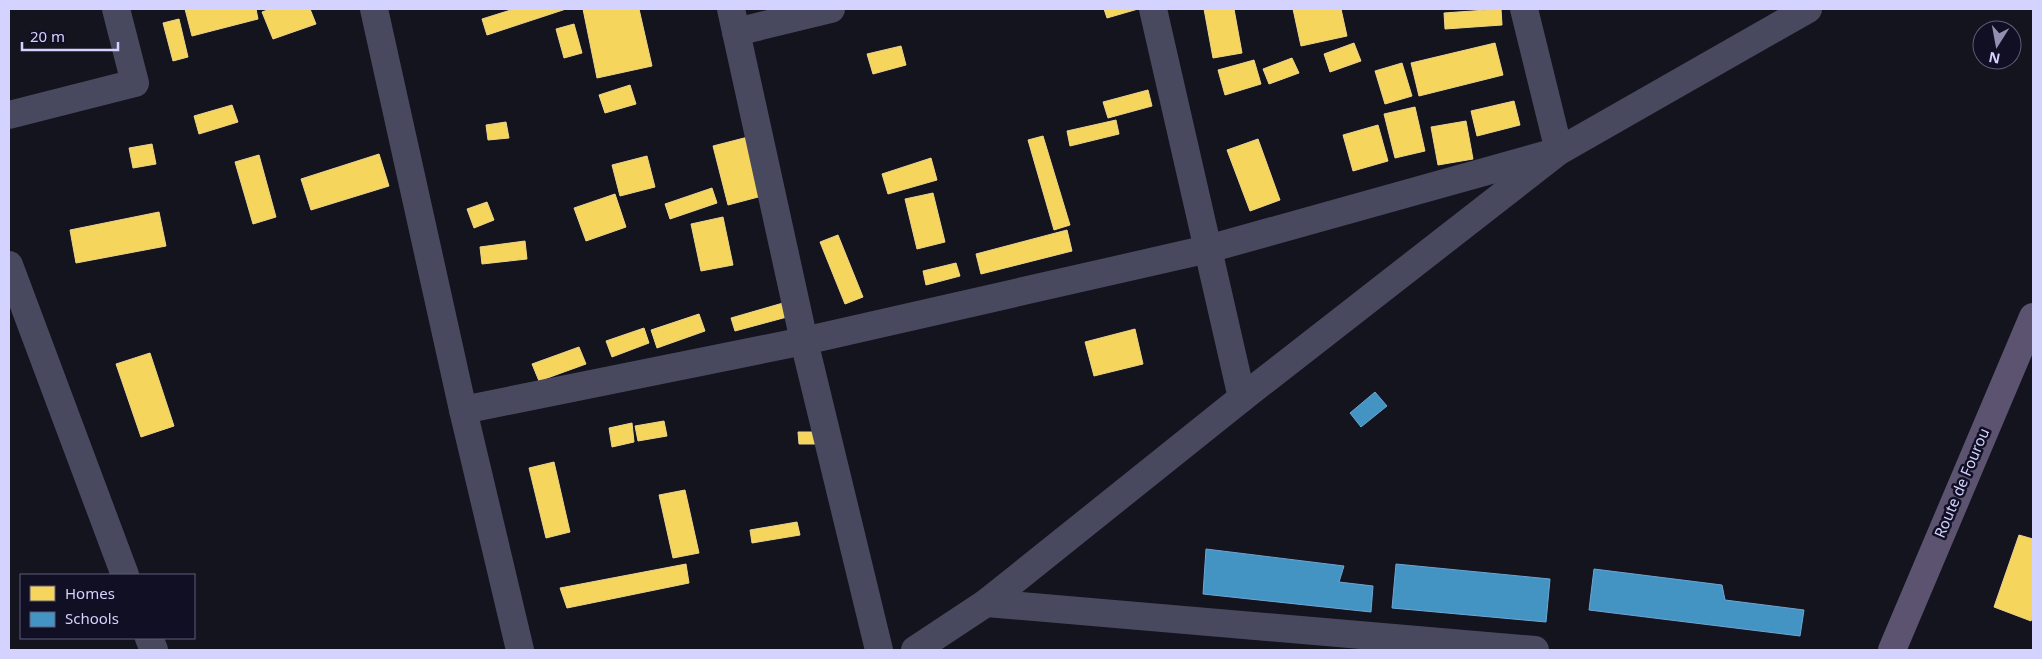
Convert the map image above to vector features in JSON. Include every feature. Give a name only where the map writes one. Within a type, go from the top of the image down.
[{"type":"main road","name":"Route de Fourou","points":[[1892,650],[2033,316]]},
{"type":"street","points":[[9,115],[135,83],[116,9]]},
{"type":"street","points":[[374,9],[463,410],[520,650]]},
{"type":"street","points":[[831,9],[733,20],[804,341],[879,650]]},
{"type":"street","points":[[1153,9],[1242,398]]},
{"type":"street","points":[[1524,9],[1559,151]]},
{"type":"street","points":[[915,650],[986,603],[1242,398],[1559,151],[1808,9]]},
{"type":"street","points":[[463,410],[804,341],[1208,249],[1559,151]]},
{"type":"street","points":[[9,265],[125,574]]},
{"type":"street","points":[[986,603],[1535,650]]},
{"type":"building: Homes","points":[[185,9],[256,9],[258,19],[192,36]]},
{"type":"building: Homes","points":[[270,9],[310,9],[316,24],[273,39],[262,12]]},
{"type":"building: Homes","points":[[514,9],[566,9],[487,35],[482,19]]},
{"type":"building: Homes","points":[[583,9],[639,9],[652,66],[597,78]]},
{"type":"building: Homes","points":[[1104,9],[1138,9],[1107,18]]},
{"type":"building: Homes","points":[[1204,9],[1234,9],[1242,53],[1213,58]]},
{"type":"building: Homes","points":[[1293,9],[1341,9],[1347,36],[1301,46]]},
{"type":"building: Homes","points":[[1501,9],[1502,25],[1445,29],[1444,13]]},
{"type":"building: Homes","points":[[179,19],[188,57],[173,61],[163,23]]},
{"type":"building: Homes","points":[[574,24],[582,53],[564,58],[556,29]]},
{"type":"building: Homes","points":[[1354,43],[1361,61],[1330,72],[1324,54]]},
{"type":"building: Homes","points":[[1495,43],[1503,75],[1419,96],[1411,63]]},
{"type":"building: Homes","points":[[901,46],[906,65],[873,74],[867,54]]},
{"type":"building: Homes","points":[[1292,58],[1299,73],[1269,84],[1263,69]]},
{"type":"building: Homes","points":[[1254,60],[1261,84],[1225,95],[1218,70]]},
{"type":"building: Homes","points":[[1402,63],[1412,96],[1385,104],[1375,71]]},
{"type":"building: Homes","points":[[630,85],[636,104],[605,113],[599,95]]},
{"type":"building: Homes","points":[[1148,90],[1152,106],[1108,118],[1103,102]]},
{"type":"building: Homes","points":[[1514,101],[1520,125],[1477,136],[1471,111]]},
{"type":"building: Homes","points":[[232,105],[238,122],[199,134],[194,116]]},
{"type":"building: Homes","points":[[1415,107],[1425,151],[1395,158],[1384,114]]},
{"type":"building: Homes","points":[[1116,120],[1119,134],[1070,146],[1067,131]]},
{"type":"building: Homes","points":[[1466,121],[1473,159],[1438,165],[1431,127]]},
{"type":"building: Homes","points":[[506,122],[509,138],[488,140],[486,125]]},
{"type":"building: Homes","points":[[1378,125],[1388,161],[1353,171],[1343,135]]},
{"type":"building: Homes","points":[[1043,136],[1070,225],[1054,230],[1028,140]]},
{"type":"building: Homes","points":[[748,137],[762,196],[728,205],[713,146]]},
{"type":"building: Homes","points":[[1258,139],[1280,200],[1250,211],[1227,150]]},
{"type":"building: Homes","points":[[152,144],[156,164],[133,168],[129,148]]},
{"type":"building: Homes","points":[[379,154],[389,186],[311,210],[301,179]]},
{"type":"building: Homes","points":[[259,155],[276,217],[253,224],[235,162]]},
{"type":"building: Homes","points":[[647,156],[655,187],[620,196],[612,165]]},
{"type":"building: Homes","points":[[931,158],[937,180],[888,194],[882,174]]},
{"type":"building: Homes","points":[[712,188],[717,203],[670,219],[665,204]]},
{"type":"building: Homes","points":[[933,193],[945,242],[917,249],[905,199]]},
{"type":"building: Homes","points":[[615,194],[626,227],[586,241],[574,208]]},
{"type":"building: Homes","points":[[487,202],[494,220],[474,228],[467,209]]},
{"type":"building: Homes","points":[[159,212],[166,246],[76,263],[70,230]]},
{"type":"building: Homes","points":[[723,217],[733,265],[701,271],[691,224]]},
{"type":"building: Homes","points":[[1067,230],[1072,251],[981,274],[976,254]]},
{"type":"building: Homes","points":[[838,235],[863,297],[845,304],[820,242]]},
{"type":"building: Homes","points":[[525,241],[527,259],[482,264],[480,247]]},
{"type":"building: Homes","points":[[956,263],[960,276],[926,285],[923,271]]},
{"type":"building: Homes","points":[[783,303],[787,317],[735,331],[731,318]]},
{"type":"building: Homes","points":[[699,314],[705,331],[657,348],[651,330]]},
{"type":"building: Homes","points":[[644,328],[649,343],[612,357],[606,341]]},
{"type":"building: Homes","points":[[1135,329],[1143,364],[1094,376],[1085,342]]},
{"type":"building: Homes","points":[[579,347],[586,364],[539,381],[532,364]]},
{"type":"building: Homes","points":[[150,353],[174,426],[141,437],[116,364]]},
{"type":"building: Homes","points":[[664,421],[667,436],[638,441],[635,426]]},
{"type":"building: Homes","points":[[632,423],[634,442],[612,447],[609,428]]},
{"type":"building: Homes","points":[[798,432],[819,432],[819,444],[799,444]]},
{"type":"building: Homes","points":[[554,462],[570,532],[546,538],[529,468]]},
{"type":"building: Homes","points":[[685,490],[699,553],[673,558],[659,495]]},
{"type":"building: Homes","points":[[797,522],[800,535],[752,543],[750,530]]},
{"type":"building: Homes","points":[[2019,535],[2033,539],[2033,615],[2031,621],[1994,607]]},
{"type":"building: Homes","points":[[686,564],[689,583],[567,608],[560,588]]},
{"type":"building: Schools","points":[[1375,392],[1387,406],[1361,427],[1350,413]]},
{"type":"building: Schools","points":[[1206,549],[1344,566],[1339,582],[1373,586],[1371,612],[1203,594]]},
{"type":"building: Schools","points":[[1396,564],[1550,579],[1546,622],[1392,608]]},
{"type":"building: Schools","points":[[1594,569],[1722,585],[1725,600],[1804,610],[1800,636],[1589,610]]}]
